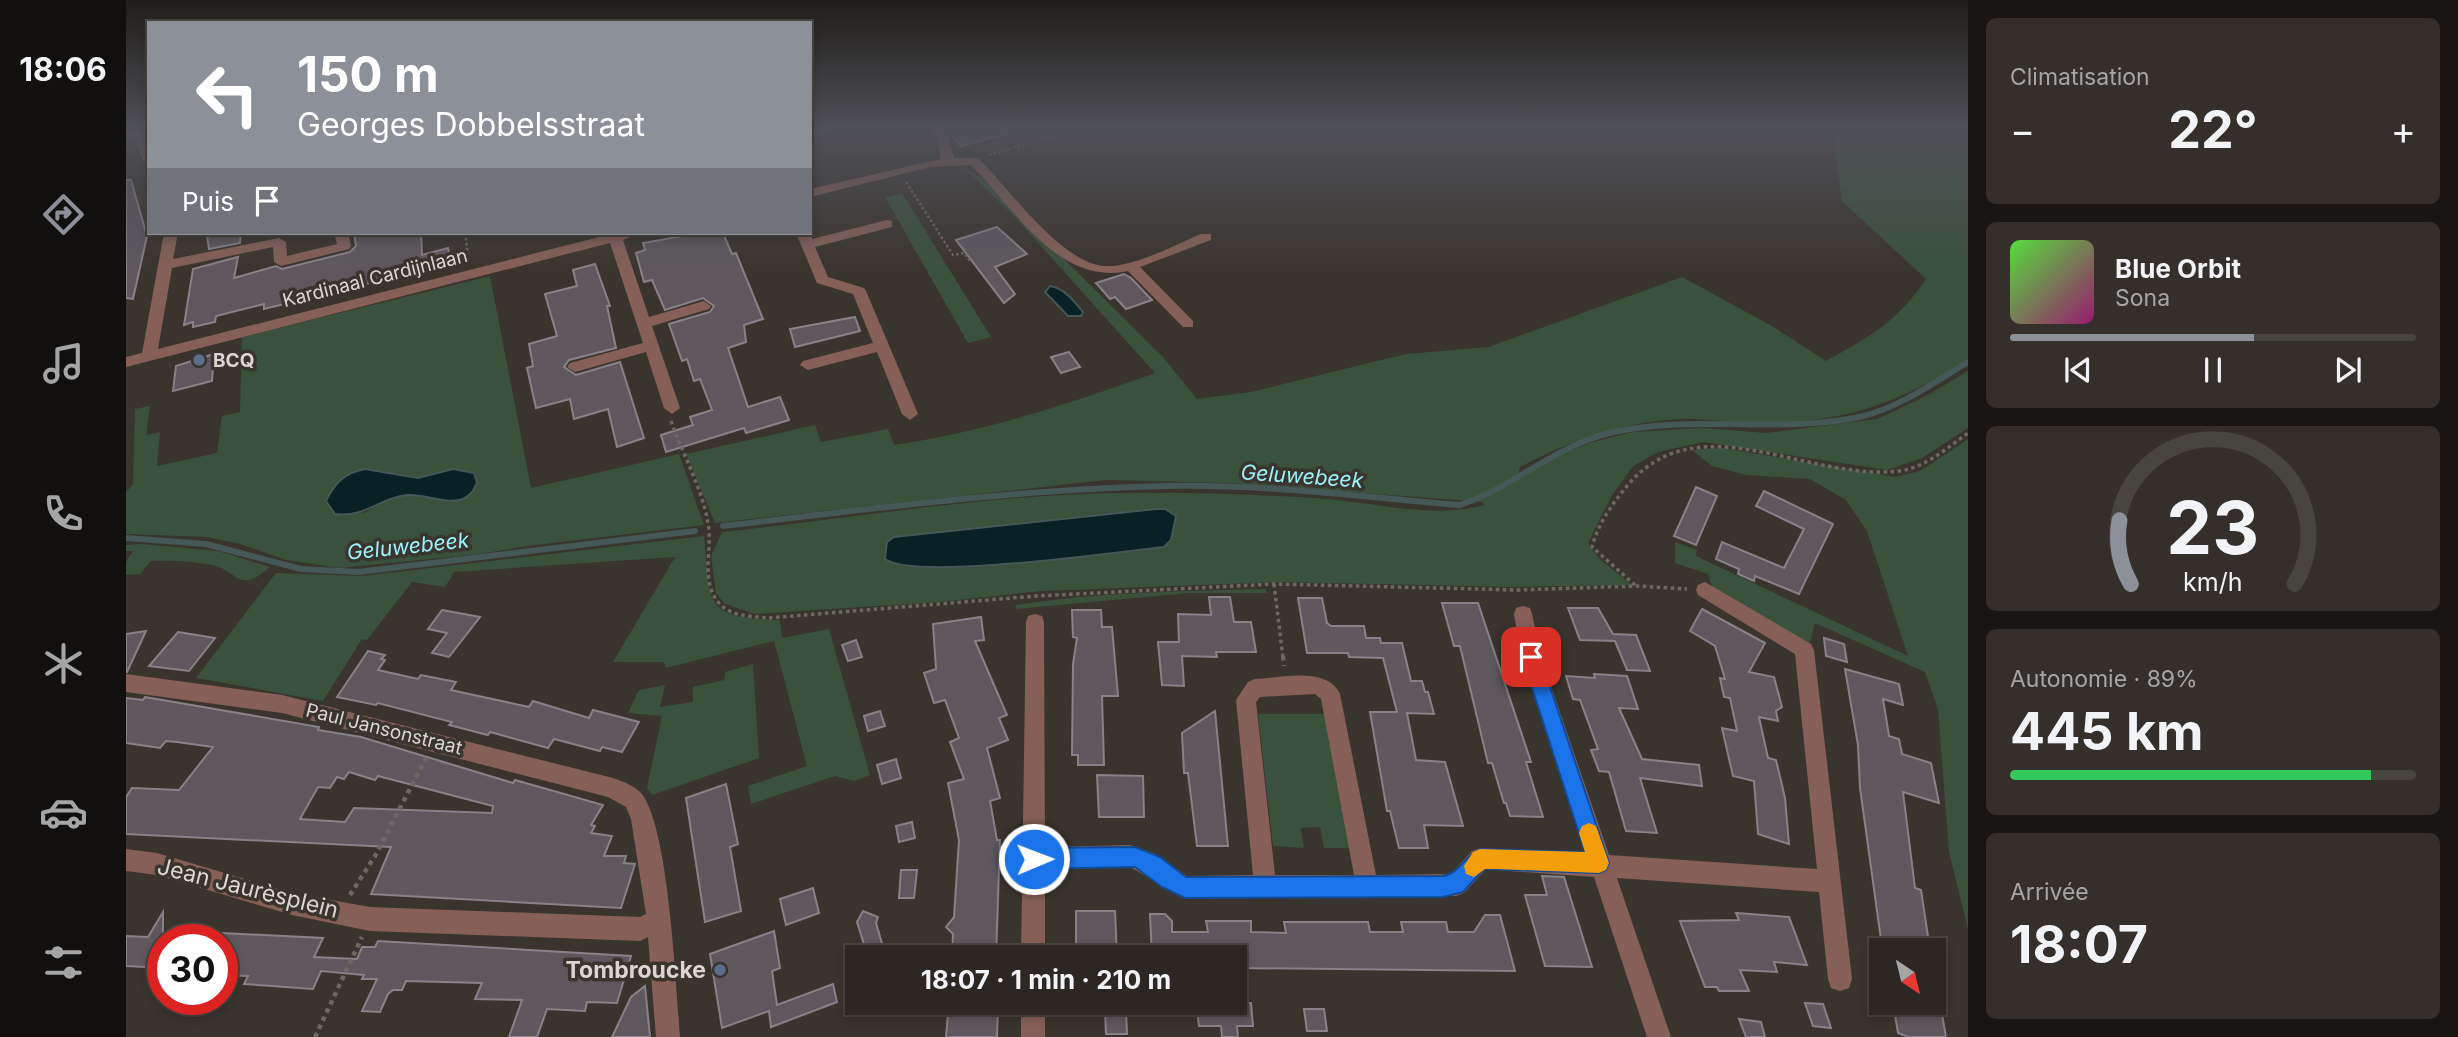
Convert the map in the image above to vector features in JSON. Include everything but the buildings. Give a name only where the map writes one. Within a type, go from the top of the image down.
[{"type":"street","points":[[812,193],[885,175]]},
{"type":"street","points":[[988,175],[1070,258],[1104,270],[1130,265],[1206,237]]},
{"type":"street","points":[[887,224],[806,239],[822,280],[859,291],[909,414]]},
{"type":"street","points":[[149,356],[171,235]]},
{"type":"street","points":[[166,265],[279,242],[281,262],[344,246],[341,235]]},
{"type":"street","name":"Kardinaal Cardijnlaan","points":[[126,362],[624,235]]},
{"type":"street","points":[[615,237],[672,408]]},
{"type":"street","points":[[1130,265],[1188,324]]},
{"type":"street","points":[[644,323],[704,306]]},
{"type":"street","points":[[575,367],[652,345]]},
{"type":"street","points":[[808,365],[880,346]]},
{"type":"street","points":[[1705,590],[1804,650],[1840,979]]},
{"type":"street","points":[[1523,614],[1531,657],[1659,1037]]},
{"type":"street","points":[[1033,945],[1035,622]]},
{"type":"street","name":"Paul Jansonstraat","points":[[126,684],[142,683],[282,704],[613,788],[635,801],[644,824],[658,921]]},
{"type":"street","points":[[1265,885],[1246,700],[1255,688],[1319,685],[1330,694],[1367,886]]},
{"type":"street","points":[[1034,859],[1135,857],[1153,864],[1170,880],[1185,887],[1456,885],[1480,859],[1599,863],[1829,881]]},
{"type":"street","name":"Jean Jaurèsplein","points":[[126,860],[157,864],[292,904],[370,919],[640,929],[658,921]]},
{"type":"street","points":[[658,921],[668,1037]]},
{"type":"street","points":[[1033,1015],[1033,1037]]},
{"type":"path","points":[[902,175],[954,255],[964,253],[970,261]]},
{"type":"path","points":[[465,235],[470,273]]},
{"type":"path","points":[[672,408],[668,412],[708,522],[708,571],[712,591],[719,604],[736,615],[768,618],[898,610],[1036,596],[1274,584],[1518,590],[1637,586],[1705,590]]},
{"type":"path","points":[[1637,586],[1592,547],[1595,535],[1625,482],[1659,454],[1708,445],[1856,470],[1896,472],[1923,465],[1968,433]]},
{"type":"path","points":[[1274,584],[1287,685]]},
{"type":"path","points":[[340,912],[375,856],[416,772],[438,742]]},
{"type":"path","points":[[316,1037],[370,919]]},
{"type":"green space","points":[[972,175],[981,177],[1163,357],[1197,399],[1251,392],[1406,354],[1489,347],[1682,277],[1772,326],[1826,361],[1882,327],[1905,306],[1926,279],[1842,201],[1839,175],[1968,175],[1968,360],[1925,385],[1863,410],[1805,421],[1763,423],[1682,419],[1639,424],[1578,441],[1520,467],[1517,479],[1551,458],[1593,442],[1633,432],[1703,428],[1766,433],[1877,419],[1928,395],[1968,371],[1968,428],[1922,458],[1887,470],[1704,442],[1658,452],[1633,466],[1611,497],[1589,541],[1589,546],[1602,561],[1632,585],[1508,587],[1281,582],[1042,591],[940,602],[755,614],[725,604],[716,593],[711,556],[722,532],[920,508],[1069,495],[1145,493],[1300,497],[1446,511],[1484,505],[1483,502],[1231,483],[1106,480],[715,523],[686,454],[815,425],[821,442],[888,429],[894,445],[961,433],[1026,416],[1155,373],[1015,217]],"holes":[[[1156,509],[1165,509],[1176,516],[1171,540],[1164,547],[974,566],[904,565],[885,559],[887,542],[894,537]]]},
{"type":"green space","points":[[902,193],[991,337],[968,343],[885,197]]},
{"type":"green space","points":[[490,276],[531,488],[679,454],[704,525],[480,554],[339,568],[286,560],[240,544],[206,537],[126,534],[126,492],[133,484],[135,409],[150,406],[146,435],[160,432],[157,466],[217,453],[222,416],[240,412],[242,337]],"holes":[[[365,469],[418,478],[453,469],[450,500],[409,495],[393,498],[363,513],[333,511],[326,501],[341,480]]]},
{"type":"green space","points":[[1968,439],[1968,929],[1949,852],[1938,709],[1925,672],[1815,623],[1809,646],[1712,587],[1708,574],[1675,563],[1675,542],[1697,550],[1696,556],[1908,656],[1867,531],[1846,500],[1810,479],[1746,475],[1712,466],[1692,450],[1721,448],[1895,477],[1920,471]]},
{"type":"green space","points":[[704,536],[710,592],[715,603],[723,610],[736,616],[780,620],[782,638],[829,629],[870,775],[854,781],[835,776],[751,804],[748,786],[807,766],[774,641],[666,668],[664,662],[613,662],[675,557],[454,572],[445,587],[412,582],[367,640],[362,639],[323,701],[196,678],[276,573],[362,576]]},
{"type":"green space","points":[[126,545],[218,551],[270,567],[245,580],[212,565],[151,561],[140,574],[126,575],[126,562],[133,551],[126,551]]},
{"type":"green space","points":[[1266,589],[1267,593],[1189,593],[1015,609],[1016,605],[1109,595]]},
{"type":"green space","points":[[753,664],[759,758],[652,795],[647,788],[662,716],[628,713],[639,690],[665,685],[660,707],[693,702],[693,687],[724,680],[725,672]]},
{"type":"green space","points":[[1258,714],[1327,714],[1350,848],[1324,848],[1320,827],[1301,828],[1304,848],[1273,846]]},
{"type":"water","points":[[1050,286],[1060,289],[1068,296],[1083,312],[1081,316],[1068,316],[1045,292]]},
{"type":"water","points":[[365,469],[418,478],[453,469],[474,473],[477,483],[468,496],[456,501],[408,495],[389,499],[356,513],[335,514],[326,501],[333,489],[346,476]]},
{"type":"water","points":[[1165,509],[1176,516],[1171,540],[1164,547],[974,566],[904,565],[885,559],[887,542],[894,537]]},
{"type":"waterway","name":"Geluwebeek","points":[[723,526],[1001,495],[1168,486],[1277,489],[1460,505],[1499,488],[1553,456],[1592,438],[1614,432],[1675,424],[1797,424],[1859,417],[1901,401],[1968,362]]},
{"type":"waterway","name":"Geluwebeek","points":[[126,538],[206,544],[301,569],[358,572],[695,531]]},
{"type":"slow traffic","points":[[1474,866],[1480,859],[1599,863],[1589,833]]},
{"type":"place","name":"BCQ","points":[[199,360]]},
{"type":"place","name":"Tombroucke","points":[[720,970]]},
{"type":"route","points":[[1034,859],[1135,857],[1153,864],[1170,880],[1185,887],[1443,886],[1456,885],[1480,859],[1599,863],[1531,657]]}]
